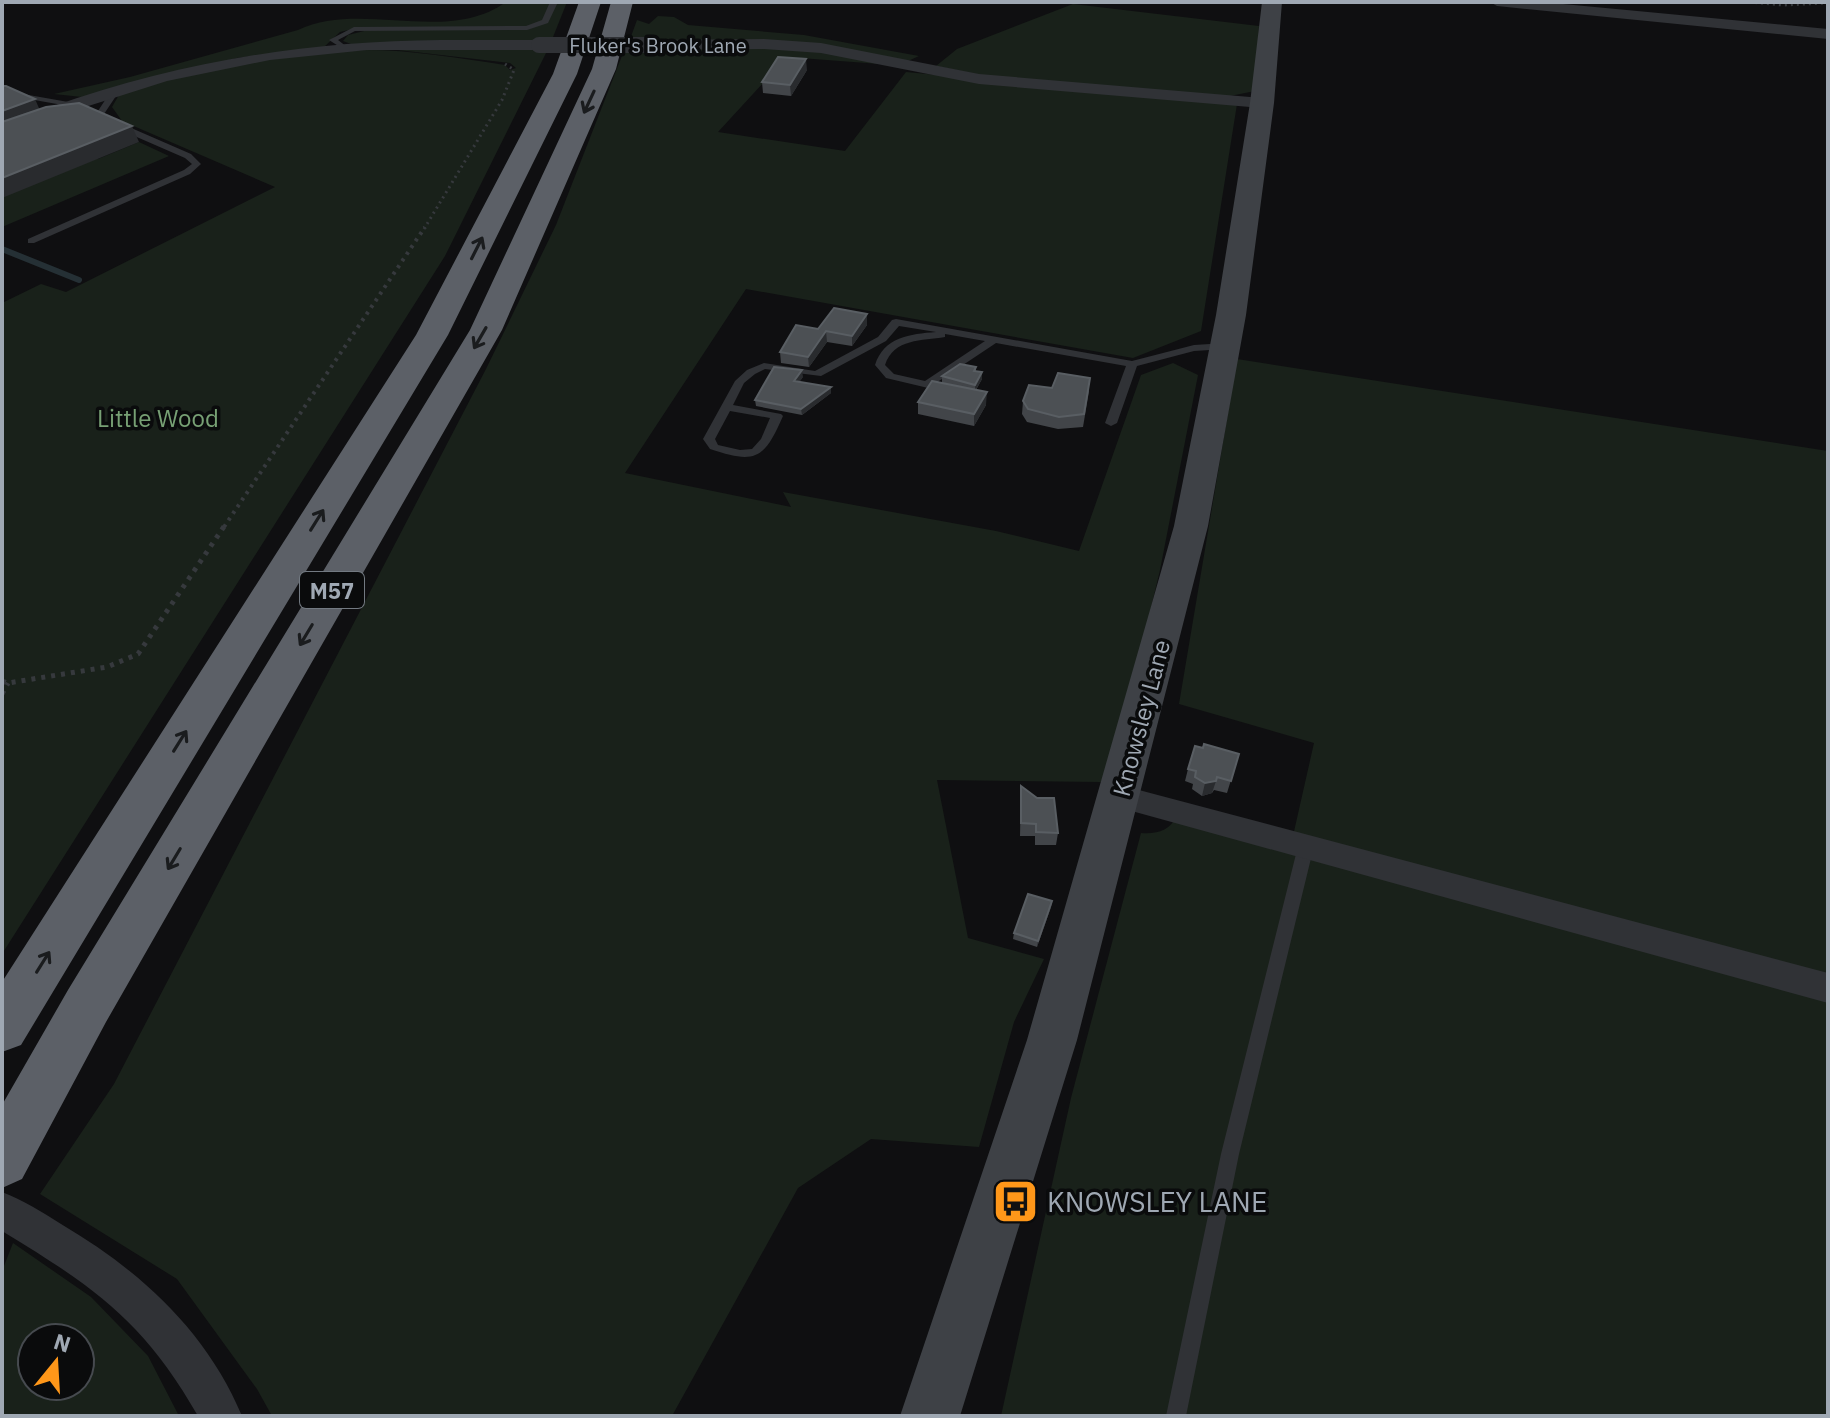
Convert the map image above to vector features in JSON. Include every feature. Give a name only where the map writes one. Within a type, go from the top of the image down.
[{"type":"highway","name":"M57","points":[[2,1028],[432,335],[565,74],[590,2]]},
{"type":"highway","name":"M57","points":[[2,1160],[87,1006],[486,330],[604,69],[622,2]]},
{"type":"main road","name":"Knowsley Lane","points":[[930,1416],[1052,1040],[1191,526],[1226,346],[1262,103],[1272,2]]},
{"type":"street","points":[[1497,2],[1732,19],[1828,34]]},
{"type":"street","name":"Fluker's Brook Lane","points":[[57,111],[87,110],[116,90],[237,61],[343,47],[539,45],[764,44],[821,48],[979,79],[1262,103]]},
{"type":"street","points":[[871,73],[924,67]]},
{"type":"street","points":[[1120,797],[1828,988]]},
{"type":"street","points":[[2,1210],[95,1268],[131,1296],[163,1327],[198,1376],[221,1416]]},
{"type":"lane","points":[[343,47],[333,40],[354,29],[534,26],[545,21],[554,2]]},
{"type":"lane","points":[[87,110],[116,90]]},
{"type":"lane","points":[[2,97],[23,96],[87,110],[111,125],[188,156],[197,164],[187,172],[31,241]]},
{"type":"lane","points":[[726,407],[777,416],[764,447],[750,454],[714,447],[709,439],[726,407],[740,381],[764,366],[817,374],[882,339],[896,322],[1132,364],[1194,348],[1226,346]]},
{"type":"lane","points":[[956,392],[884,373],[880,365],[883,354],[905,339],[961,333]]},
{"type":"lane","points":[[926,385],[995,339]]},
{"type":"lane","points":[[1111,423],[1132,364]]},
{"type":"lane","points":[[1176,1416],[1230,1154],[1306,846]]},
{"type":"path","points":[[1749,2],[1783,5],[1828,3]]},
{"type":"path","points":[[2,694],[5,682],[107,667],[138,654],[422,233],[502,100],[514,70],[508,64],[497,62]]},
{"type":"green space","points":[[506,2],[567,2],[551,42],[351,44],[343,41],[348,35],[368,30],[528,29],[548,22],[525,27],[361,27],[340,32],[324,47],[237,58],[82,97],[54,94],[130,77],[323,22],[349,19],[457,20],[482,14]]},
{"type":"green space","points":[[1073,4],[1259,26],[1255,91],[1230,96],[991,77],[936,66],[957,49]]},
{"type":"green space","points":[[658,16],[674,17],[688,25],[804,35],[919,56],[908,61],[856,51],[629,42],[637,20],[649,24]]},
{"type":"green space","name":"Little Wood","points":[[549,47],[445,256],[2,954],[2,303],[41,284],[66,292],[275,187],[122,121],[112,107],[120,93],[209,69],[306,53],[401,51],[505,65],[510,70],[516,68],[510,63],[389,49]]},
{"type":"green space","points":[[765,47],[830,52],[906,66],[787,57],[718,132],[845,151],[906,72],[1237,104],[1201,331],[1133,358],[746,289],[625,473],[791,507],[783,492],[996,531],[1079,551],[1141,375],[1173,363],[1198,375],[1160,570],[1119,741],[1101,782],[937,780],[968,938],[1044,959],[1014,1022],[979,1147],[871,1139],[798,1188],[672,1416],[272,1416],[257,1389],[177,1279],[40,1194],[114,1084],[486,369],[556,225],[625,48]]},
{"type":"green space","points":[[139,142],[169,156],[2,227],[2,197],[87,154],[98,159]]},
{"type":"green space","points":[[1237,359],[1828,451],[1828,983],[1293,836],[1314,743],[1179,704]]},
{"type":"green space","points":[[1177,816],[1828,996],[1828,1416],[1001,1416],[1071,1098],[1141,833],[1162,830]]},
{"type":"green space","points":[[13,1243],[91,1297],[148,1356],[179,1416],[2,1416],[2,1271]]},
{"type":"building","points":[[778,57],[806,59],[790,85],[762,82]]},
{"type":"building","points":[[2,86],[6,86],[35,99],[2,111]]},
{"type":"building","points":[[79,103],[132,126],[2,178],[2,122],[46,107]]},
{"type":"building","points":[[834,308],[867,314],[852,336],[826,331],[808,357],[780,352],[796,325],[818,329]]},
{"type":"building","points":[[960,364],[976,367],[974,371],[982,372],[975,385],[942,376]]},
{"type":"building","points":[[774,367],[802,370],[794,381],[831,387],[801,409],[755,400]]},
{"type":"building","points":[[1058,373],[1090,378],[1084,414],[1059,417],[1028,409],[1023,401],[1029,385],[1052,388]]},
{"type":"building","points":[[932,381],[987,392],[974,414],[918,402]]},
{"type":"building","points":[[1204,744],[1239,754],[1231,781],[1217,777],[1216,781],[1205,783],[1195,777],[1196,771],[1188,769],[1195,746],[1203,748]]},
{"type":"building","points":[[1021,786],[1037,798],[1054,798],[1058,833],[1036,832],[1036,824],[1021,823]]},
{"type":"building","points":[[1028,894],[1052,901],[1038,941],[1014,933]]},
{"type":"waterway","points":[[2,249],[79,280]]},
{"type":"place","name":"KNOWSLEY LANE","points":[[1016,1201]]}]
